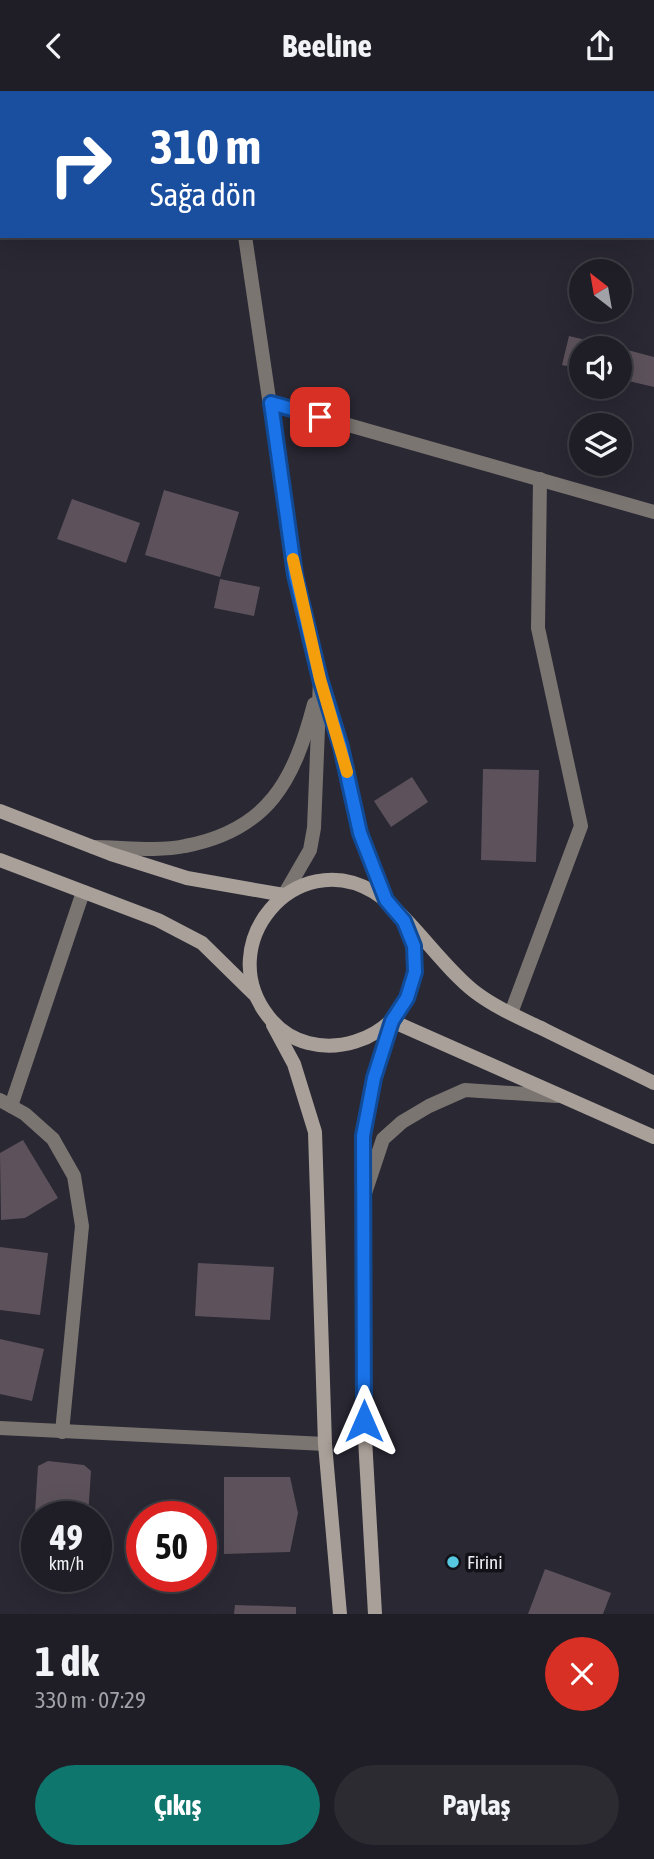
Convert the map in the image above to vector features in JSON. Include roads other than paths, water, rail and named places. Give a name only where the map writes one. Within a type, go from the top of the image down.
[{"type":"main road","points":[[0,811],[92,847],[187,878],[284,895]]},
{"type":"main road","points":[[0,860],[158,920],[202,943],[254,994],[294,1064],[315,1132],[325,1444],[340,1614]]},
{"type":"main road","points":[[254,994],[248,967],[252,939],[264,915],[284,895],[309,883],[337,880],[363,886],[386,900],[475,992],[510,1013],[654,1083]]},
{"type":"main road","points":[[375,1614],[364,1421],[363,1136],[374,1078],[392,1021],[407,998],[415,972],[414,946],[404,921]]},
{"type":"main road","points":[[269,1018],[290,1036],[316,1045],[344,1046],[371,1037],[392,1021]]},
{"type":"main road","points":[[392,1021],[654,1137]]},
{"type":"street","points":[[244,238],[295,575],[320,679],[341,747],[360,833],[386,900]]},
{"type":"street","points":[[271,403],[654,512]]},
{"type":"street","points":[[510,1013],[581,826],[538,628],[540,479]]},
{"type":"street","points":[[92,847],[184,846],[229,832],[260,813],[284,787],[304,742],[320,679]]},
{"type":"street","points":[[284,895],[310,850],[314,828],[320,679]]},
{"type":"street","points":[[62,1432],[82,1226],[74,1176],[53,1139],[25,1114],[6,1103],[83,892]]},
{"type":"street","points":[[363,1198],[383,1139],[402,1122],[429,1105],[465,1090],[564,1096]]},
{"type":"street","points":[[0,1429],[325,1444]]},
{"type":"place","name":"Firini","points":[[453,1562]]}]
